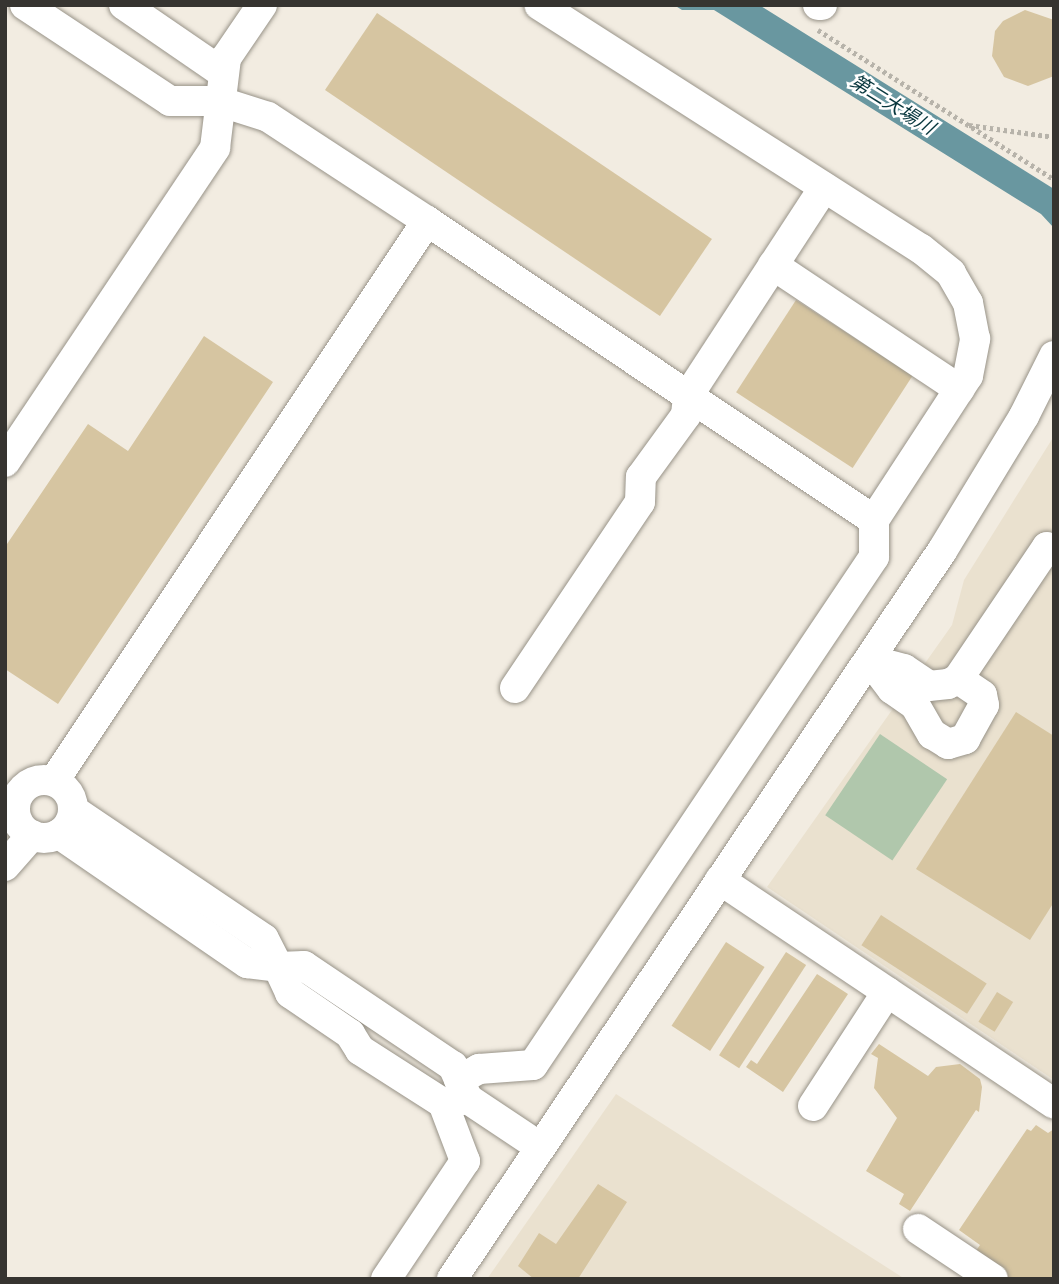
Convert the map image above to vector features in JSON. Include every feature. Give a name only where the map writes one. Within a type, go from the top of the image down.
[{"type":"street","points":[[25,5],[170,101],[220,87]]},
{"type":"street","points":[[124,5],[220,87],[427,220],[874,520]]},
{"type":"street","points":[[5,462],[215,148],[220,87],[226,58],[262,5]]},
{"type":"street","points":[[457,1094],[479,1069],[533,1065],[874,557],[874,520],[968,376],[975,339],[968,303],[951,273],[824,187],[539,5]]},
{"type":"street","points":[[515,688],[640,502],[641,477],[686,415],[688,396],[824,187]]},
{"type":"street","points":[[54,781],[427,220]]},
{"type":"street","points":[[773,265],[959,389]]},
{"type":"street","points":[[452,1279],[870,660],[984,485],[1054,356]]},
{"type":"street","points":[[870,660],[904,669],[929,686],[958,679],[1047,547],[1054,551]]},
{"type":"street","points":[[870,660],[892,689],[915,705],[932,734],[948,744],[965,739],[984,705],[982,695],[958,679]]},
{"type":"street","points":[[5,866],[55,826],[68,792],[54,781],[35,781],[13,787],[16,817],[55,826],[264,939],[278,967],[304,966],[453,1066],[465,1161],[386,1279]]},
{"type":"street","points":[[720,880],[1054,1104]]},
{"type":"street","points":[[813,1106],[887,992]]},
{"type":"street","points":[[457,1094],[540,1147]]},
{"type":"street","points":[[918,1229],[993,1279]]},
{"type":"path","points":[[820,6],[811,25],[830,41],[1054,179]]},
{"type":"path","points":[[965,125],[1054,137]]},
{"type":"shaded area","points":[[1054,436],[1054,1080],[767,887],[952,625],[964,580]]},
{"type":"shaded area","points":[[616,1094],[905,1279],[487,1279]]},
{"type":"green space","points":[[880,734],[947,779],[892,861],[825,815]]},
{"type":"water","name":"第二大場川","points":[[674,5],[759,5],[1054,189],[1054,228],[1041,214],[714,10],[682,10]]},
{"type":"building","points":[[1025,10],[1054,20],[1054,76],[1028,86],[1004,77],[992,56],[995,31],[1003,21]]},
{"type":"building","points":[[377,13],[712,239],[660,316],[325,90]]},
{"type":"building","points":[[796,300],[913,376],[853,468],[736,392]]},
{"type":"building","points":[[204,336],[273,382],[58,704],[5,669],[5,547],[88,424],[128,451]]},
{"type":"building","points":[[1016,712],[1054,736],[1054,902],[1030,940],[916,869]]},
{"type":"building","points":[[881,915],[987,984],[967,1014],[861,945]]},
{"type":"building","points":[[726,942],[765,967],[710,1051],[672,1026]]},
{"type":"building","points":[[786,952],[806,965],[739,1068],[719,1055]]},
{"type":"building","points":[[817,974],[848,994],[783,1092],[746,1067],[751,1060],[757,1064]]},
{"type":"building","points":[[997,992],[1013,1002],[995,1032],[978,1022]]},
{"type":"building","points":[[879,1044],[928,1076],[936,1067],[960,1064],[980,1079],[982,1087],[979,1112],[976,1110],[910,1211],[899,1204],[904,1194],[866,1171],[897,1118],[874,1088],[878,1058],[871,1054]]},
{"type":"building","points":[[1036,1125],[1048,1133],[1054,1129],[1054,1279],[1009,1279],[973,1255],[980,1245],[959,1230],[1027,1129],[1031,1131]]},
{"type":"building","points":[[598,1184],[627,1202],[578,1279],[534,1279],[518,1266],[539,1233],[556,1244]]}]
